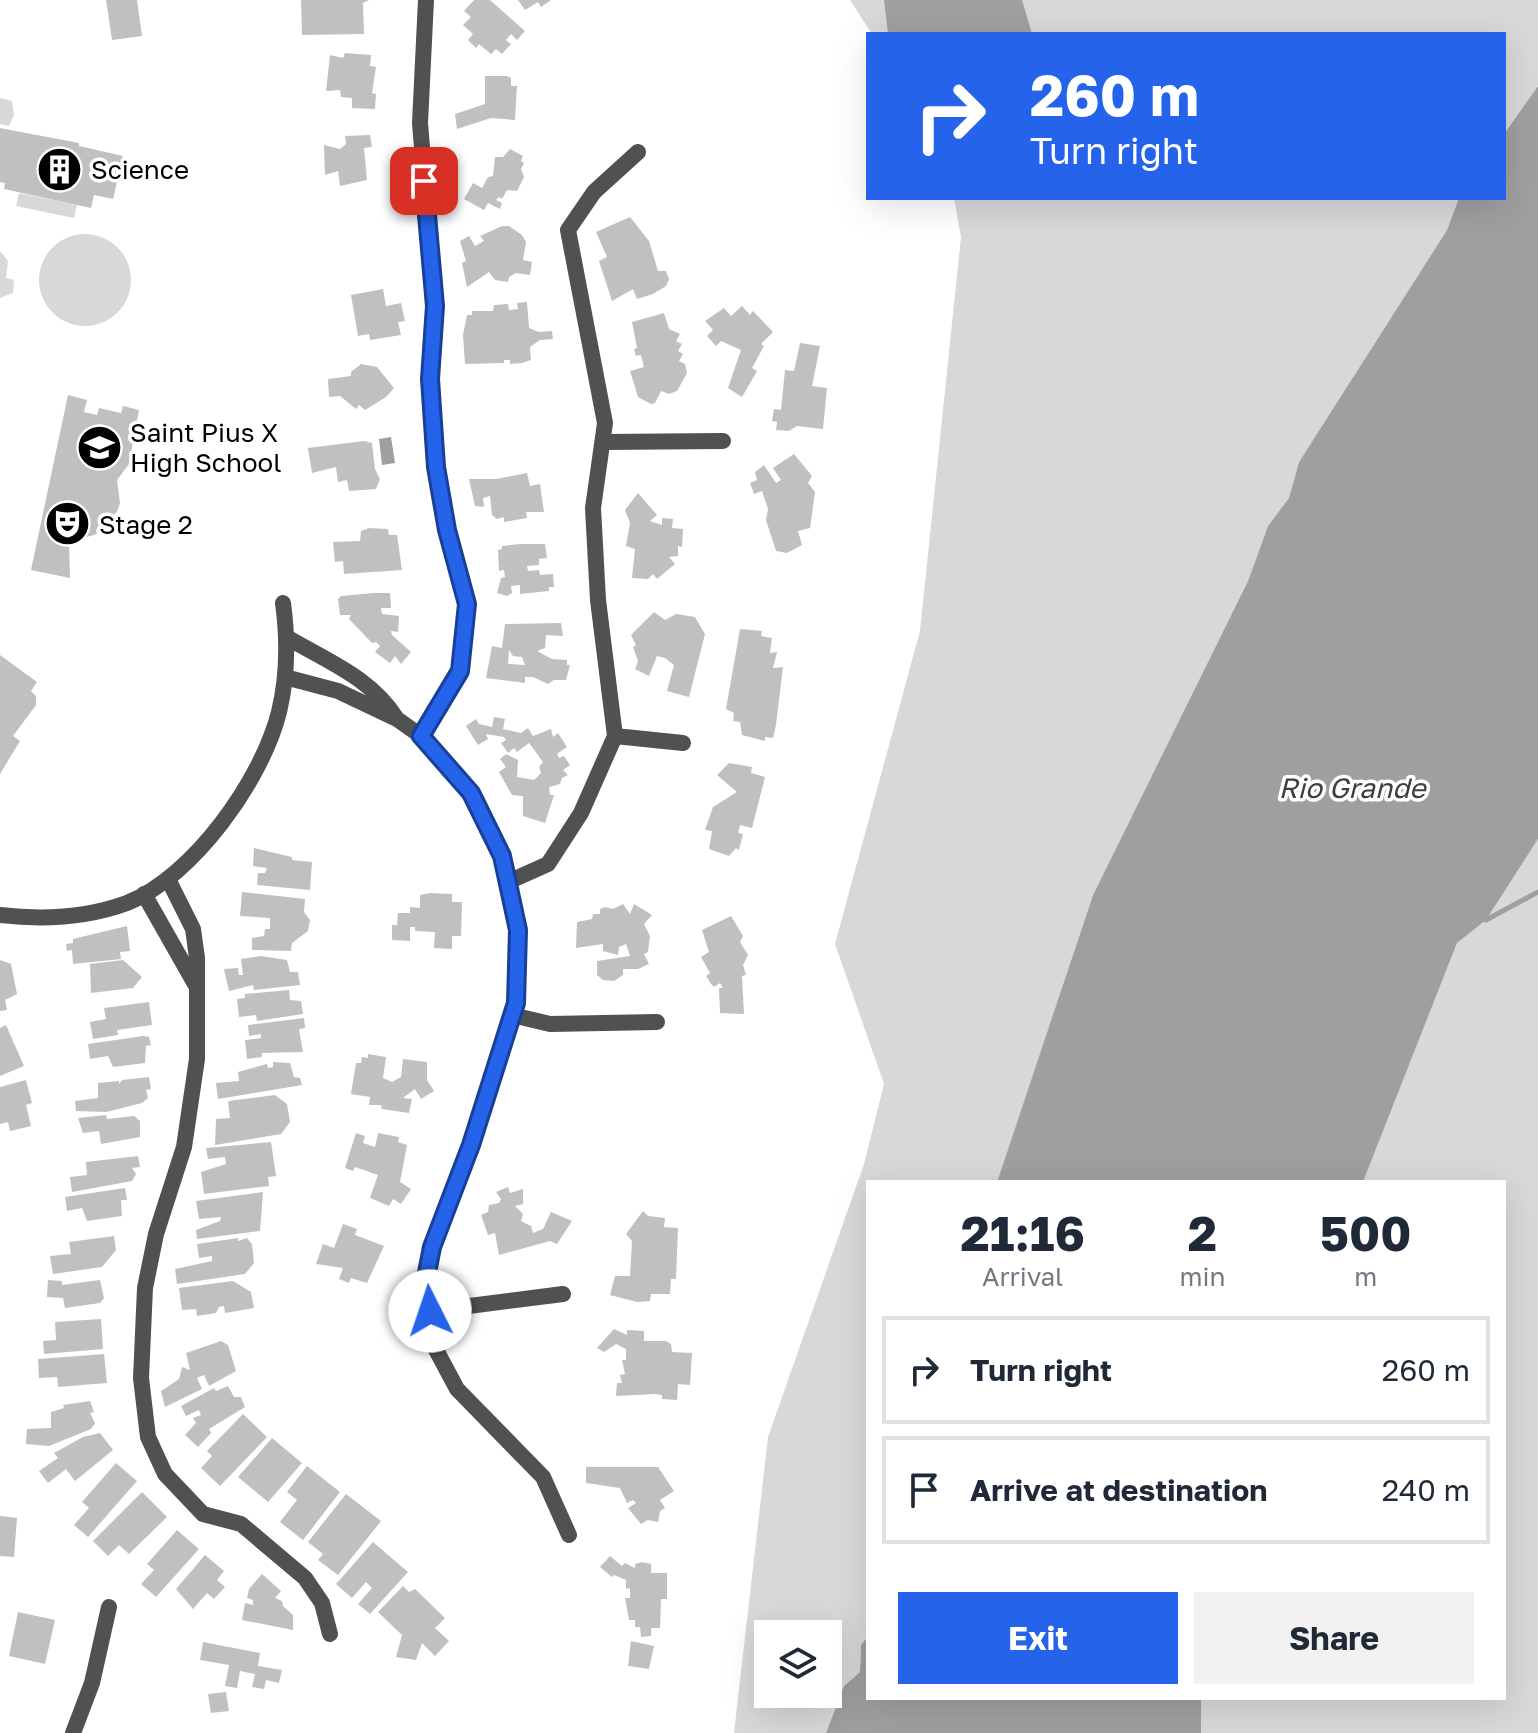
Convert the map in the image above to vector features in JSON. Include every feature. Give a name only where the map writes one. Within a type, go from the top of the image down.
[{"type":"street","points":[[421,736],[460,671],[467,604],[447,530],[436,467],[430,379],[435,306],[420,123],[426,0]]},
{"type":"street","points":[[510,881],[548,864],[581,813],[615,736],[598,600],[593,508],[605,423],[568,230],[594,192],[638,152]]},
{"type":"street","points":[[603,442],[723,441]]},
{"type":"street","points":[[0,915],[38,918],[77,916],[144,894],[168,879],[207,842],[231,809],[272,733],[285,677],[288,638],[283,603]]},
{"type":"street","points":[[288,638],[357,676],[384,699],[397,719]]},
{"type":"street","points":[[285,677],[328,687],[397,719],[421,736],[471,793],[510,881],[518,930],[516,1003],[471,1145],[432,1247],[426,1278],[434,1346],[457,1389],[543,1477],[569,1535]]},
{"type":"street","points":[[615,736],[683,743]]},
{"type":"street","points":[[168,879],[193,929],[197,958],[197,1059],[184,1147],[156,1234],[145,1288],[141,1378],[148,1437],[165,1474],[203,1514],[241,1524],[305,1578],[322,1603],[330,1634]]},
{"type":"street","points":[[144,894],[195,984]]},
{"type":"street","points":[[512,1015],[550,1024],[657,1022]]},
{"type":"street","points":[[430,1311],[563,1294]]},
{"type":"street","points":[[73,1733],[92,1683],[109,1607]]},
{"type":"shaded area","points":[[850,0],[1538,0],[1538,86],[1506,131],[1506,32],[871,32]]},
{"type":"shaded area","points":[[0,98],[12,101],[14,115],[9,126],[0,124]]},
{"type":"shaded area","points":[[19,193],[77,205],[74,218],[16,206]]},
{"type":"shaded area","points":[[954,200],[1458,200],[1447,230],[1299,462],[1289,498],[1268,526],[1248,581],[1093,895],[998,1180],[866,1180],[866,1639],[861,1645],[860,1672],[842,1691],[842,1620],[754,1620],[754,1708],[836,1708],[826,1733],[734,1733],[768,1437],[864,1164],[884,1084],[835,944],[920,631],[961,237]]},
{"type":"shaded area","points":[[85,234],[103,238],[117,248],[127,262],[131,280],[127,298],[117,312],[103,322],[85,326],[67,322],[53,312],[43,298],[39,280],[43,262],[53,248],[67,238]]},
{"type":"shaded area","points":[[0,251],[8,261],[6,278],[14,280],[13,293],[0,298]]},
{"type":"shaded area","points":[[1538,839],[1538,1733],[1201,1733],[1201,1700],[1506,1700],[1506,1180],[1364,1180],[1457,943],[1486,920]]},
{"type":"water","points":[[884,0],[1022,0],[1031,32],[888,32]]},
{"type":"water","name":"Rio Grande","points":[[1538,86],[1538,839],[1486,920],[1457,943],[1364,1180],[998,1180],[1093,895],[1248,581],[1268,526],[1289,498],[1299,462],[1447,230],[1458,200],[1506,200],[1506,131]]},
{"type":"water","points":[[391,437],[395,463],[382,465],[379,439]]},
{"type":"water","points":[[866,1639],[866,1700],[1201,1700],[1201,1733],[826,1733],[836,1708],[842,1708],[844,1686],[860,1672],[861,1645]]},
{"type":"building","points":[[106,0],[137,0],[142,36],[112,40]]},
{"type":"building","points":[[301,0],[369,0],[363,3],[364,34],[302,35]]},
{"type":"building","points":[[474,0],[490,0],[525,31],[517,40],[511,34],[506,40],[511,44],[502,54],[496,49],[491,54],[479,44],[476,48],[468,40],[473,34],[463,25],[471,17],[464,11]]},
{"type":"building","points":[[518,0],[551,0],[541,7],[538,2],[525,10]]},
{"type":"building","points":[[345,53],[371,55],[370,66],[376,67],[372,93],[376,94],[375,109],[352,108],[352,98],[341,97],[340,90],[326,91],[330,55],[343,58]]},
{"type":"building","points":[[485,76],[507,76],[511,78],[511,86],[517,86],[515,120],[491,118],[457,129],[455,114],[485,104]]},
{"type":"building","name":"Science","points":[[0,128],[79,143],[79,146],[123,156],[113,199],[94,195],[91,208],[4,189],[5,183],[0,182]]},
{"type":"building","points":[[370,135],[372,147],[364,148],[367,180],[340,186],[338,171],[325,175],[324,145],[340,149],[346,144],[345,136]]},
{"type":"building","points":[[510,149],[523,156],[521,169],[524,177],[517,191],[507,190],[502,199],[499,197],[496,200],[502,203],[500,209],[488,203],[484,210],[464,199],[473,183],[482,188],[488,177],[493,176],[495,157],[503,157]]},
{"type":"building","points":[[630,217],[649,241],[658,271],[666,271],[669,279],[666,286],[653,294],[637,299],[633,289],[612,301],[599,261],[607,257],[596,232]]},
{"type":"building","points":[[509,226],[526,242],[523,260],[532,262],[530,275],[516,273],[509,277],[508,282],[495,280],[489,272],[467,287],[462,263],[466,261],[460,241],[469,236],[475,246],[484,241],[480,236]]},
{"type":"building","points":[[383,289],[386,306],[401,303],[405,321],[398,322],[401,335],[370,340],[369,334],[358,336],[351,295]]},
{"type":"building","points":[[527,302],[529,328],[539,332],[552,331],[553,339],[540,340],[530,347],[531,360],[522,363],[510,364],[510,360],[504,360],[504,363],[465,364],[463,335],[467,315],[472,315],[472,311],[493,311],[494,305],[508,304],[509,310],[518,309],[517,303]]},
{"type":"building","points":[[742,306],[750,315],[753,311],[773,332],[761,344],[764,346],[752,368],[757,371],[742,397],[728,388],[741,350],[721,341],[716,346],[707,336],[713,330],[705,321],[724,308],[731,316]]},
{"type":"building","points":[[664,313],[669,329],[680,334],[676,341],[682,344],[678,351],[683,354],[679,361],[685,364],[687,373],[677,391],[669,394],[661,391],[655,403],[651,404],[638,397],[630,371],[644,367],[641,355],[636,356],[634,349],[637,348],[632,322]]},
{"type":"building","points":[[800,343],[820,346],[812,386],[827,388],[823,429],[797,426],[789,431],[776,430],[777,422],[772,421],[774,409],[781,410],[785,370],[794,371]]},
{"type":"building","points":[[361,364],[377,367],[394,388],[365,410],[359,405],[356,409],[340,396],[329,397],[328,379],[351,376],[351,372]]},
{"type":"building","points":[[68,395],[87,400],[84,412],[97,415],[99,408],[121,413],[123,406],[139,410],[129,464],[117,480],[120,503],[117,512],[96,530],[97,534],[69,542],[70,578],[31,570]]},
{"type":"building","points":[[364,441],[372,443],[375,469],[380,479],[376,489],[349,491],[347,480],[338,482],[336,467],[312,473],[308,448]]},
{"type":"building","points":[[794,454],[812,476],[808,483],[815,492],[810,528],[798,531],[802,545],[787,553],[776,551],[766,520],[768,509],[762,491],[754,494],[750,483],[757,480],[755,472],[764,465],[776,483],[781,480],[773,468]]},
{"type":"building","points":[[527,473],[530,486],[540,484],[544,512],[526,512],[527,518],[504,522],[504,517],[497,519],[492,515],[490,496],[483,498],[484,507],[475,506],[469,479],[496,479]]},
{"type":"building","points":[[638,493],[657,515],[650,521],[662,525],[662,518],[673,519],[672,528],[683,529],[678,556],[669,557],[675,564],[657,579],[653,574],[648,579],[632,578],[635,549],[626,546],[630,523],[625,510]]},
{"type":"building","points":[[369,528],[388,529],[389,535],[397,535],[402,570],[344,574],[343,561],[335,562],[333,542],[360,541],[361,531]]},
{"type":"building","points":[[545,544],[547,558],[539,559],[539,565],[527,566],[528,571],[539,570],[540,575],[553,574],[554,587],[549,587],[549,591],[520,594],[520,585],[511,586],[512,593],[507,596],[497,593],[501,578],[505,577],[504,570],[499,571],[498,550],[502,546]]},
{"type":"building","points":[[390,593],[391,608],[381,608],[382,614],[399,616],[398,632],[391,631],[392,635],[411,652],[401,664],[395,656],[390,663],[375,652],[380,646],[372,643],[349,619],[351,615],[340,615],[338,599],[341,596]]},
{"type":"building","points":[[654,612],[665,620],[676,614],[695,617],[705,634],[689,697],[667,691],[674,665],[665,658],[657,656],[649,676],[635,669],[638,661],[631,635]]},
{"type":"building","points":[[561,623],[563,636],[546,635],[545,648],[537,651],[552,659],[567,660],[567,665],[570,665],[566,680],[554,680],[548,684],[533,677],[525,677],[525,683],[486,678],[492,646],[502,648],[505,624]],"holes":[[[509,650],[513,656],[522,657],[525,665],[508,664]]]},
{"type":"building","points":[[740,629],[762,631],[761,636],[772,638],[770,653],[777,652],[773,668],[783,667],[773,738],[765,737],[765,741],[742,735],[740,722],[733,721],[734,713],[726,709]]},
{"type":"building","points":[[0,655],[37,682],[31,691],[36,696],[36,705],[13,736],[20,741],[0,774]]},
{"type":"building","points":[[494,717],[505,719],[503,729],[521,733],[528,728],[533,736],[551,729],[553,737],[558,733],[567,747],[557,754],[559,758],[564,756],[570,765],[563,770],[568,775],[562,778],[560,784],[549,787],[550,795],[554,795],[545,823],[523,816],[523,796],[512,795],[499,772],[506,767],[500,759],[506,754],[518,760],[517,777],[534,780],[541,773],[539,767],[543,762],[529,743],[517,752],[514,748],[508,753],[501,743],[506,740],[504,737],[486,734],[488,739],[478,745],[466,726],[476,719],[479,724],[492,727]]},
{"type":"building","points":[[729,763],[752,767],[751,773],[765,777],[752,828],[740,825],[738,833],[743,834],[739,850],[736,848],[729,856],[709,849],[712,831],[705,830],[713,807],[737,792],[717,775]]},
{"type":"building","points":[[254,848],[292,857],[292,860],[312,862],[310,890],[257,885],[258,873],[265,873],[267,868],[253,866]]},
{"type":"building","points":[[242,892],[305,899],[304,912],[310,920],[308,931],[292,943],[291,951],[252,950],[252,938],[264,936],[265,929],[270,929],[270,918],[240,916]]},
{"type":"building","points":[[452,894],[452,902],[462,902],[461,936],[452,936],[452,949],[434,948],[435,932],[415,931],[415,927],[410,927],[410,941],[392,940],[392,925],[397,925],[398,913],[410,913],[410,907],[420,908],[420,895]]},
{"type":"building","points":[[623,904],[630,914],[634,904],[652,915],[644,924],[650,936],[648,952],[644,954],[649,964],[638,969],[623,969],[623,975],[614,981],[603,980],[597,975],[597,961],[630,956],[626,944],[619,947],[618,955],[603,951],[603,944],[576,948],[577,922],[592,919],[593,914],[600,914],[600,909],[605,907],[613,909]]},
{"type":"building","points":[[731,916],[743,936],[740,942],[748,955],[743,965],[746,975],[742,976],[744,1014],[720,1013],[719,988],[723,988],[720,983],[714,987],[711,984],[706,976],[710,973],[701,957],[709,952],[702,930]]},
{"type":"building","points":[[127,926],[130,951],[120,952],[121,959],[73,964],[72,950],[67,951],[66,944],[73,943],[73,939]]},
{"type":"building","points":[[261,956],[287,960],[290,972],[298,972],[300,985],[254,990],[253,985],[229,991],[224,969],[238,968],[239,975],[243,975],[241,959]]},
{"type":"building","points":[[0,960],[11,964],[17,994],[5,1000],[7,1010],[0,1011]]},
{"type":"building","points":[[123,960],[142,977],[133,988],[91,993],[90,964]]},
{"type":"building","points":[[289,990],[290,1000],[301,1001],[303,1014],[257,1021],[256,1015],[239,1017],[237,999],[245,998],[245,994]]},
{"type":"building","points":[[149,1002],[152,1025],[117,1030],[118,1035],[93,1039],[90,1022],[106,1019],[104,1008]]},
{"type":"building","points":[[304,1018],[305,1028],[299,1029],[303,1052],[262,1053],[262,1057],[247,1059],[245,1040],[261,1038],[261,1034],[249,1036],[248,1025]]},
{"type":"building","points":[[6,1025],[24,1066],[0,1076],[0,1028]]},
{"type":"building","points":[[149,1037],[151,1045],[146,1046],[145,1063],[113,1067],[108,1056],[90,1059],[88,1044]]},
{"type":"building","points":[[368,1054],[386,1057],[383,1078],[392,1082],[401,1077],[403,1059],[427,1062],[427,1080],[434,1091],[421,1099],[415,1089],[403,1098],[412,1099],[409,1113],[369,1105],[370,1097],[351,1094],[356,1063],[361,1063],[362,1057],[368,1058]]},
{"type":"building","points":[[273,1062],[290,1063],[294,1077],[300,1078],[302,1085],[218,1099],[216,1083],[239,1081],[238,1072],[267,1064],[268,1068],[273,1067]]},
{"type":"building","points":[[149,1077],[151,1089],[146,1090],[148,1098],[142,1103],[106,1112],[76,1111],[75,1101],[98,1098],[98,1083],[119,1081],[119,1084],[122,1080]]},
{"type":"building","points":[[26,1080],[32,1103],[26,1105],[31,1126],[10,1131],[8,1122],[0,1124],[0,1087]]},
{"type":"building","points":[[275,1095],[287,1104],[290,1122],[281,1134],[215,1145],[216,1119],[230,1118],[228,1101]]},
{"type":"building","points":[[106,1115],[107,1119],[134,1116],[140,1121],[140,1137],[101,1144],[99,1131],[83,1133],[78,1118]]},
{"type":"building","points":[[356,1133],[365,1136],[363,1143],[375,1147],[378,1133],[399,1137],[398,1142],[407,1145],[400,1182],[411,1189],[401,1204],[393,1199],[389,1206],[370,1198],[378,1175],[355,1167],[353,1171],[345,1168]]},
{"type":"building","points":[[271,1142],[276,1176],[268,1177],[269,1186],[204,1194],[201,1172],[226,1164],[225,1157],[208,1159],[206,1148]]},
{"type":"building","points":[[138,1156],[140,1167],[132,1168],[136,1174],[132,1181],[72,1192],[70,1177],[87,1175],[86,1162]]},
{"type":"building","points":[[508,1187],[510,1193],[523,1189],[523,1204],[515,1206],[523,1214],[521,1221],[531,1226],[533,1233],[543,1229],[551,1212],[572,1221],[557,1244],[550,1241],[499,1255],[495,1233],[488,1235],[481,1215],[488,1212],[489,1205],[499,1203],[501,1199],[496,1192]]},
{"type":"building","points":[[125,1188],[127,1200],[121,1200],[122,1216],[87,1221],[82,1208],[67,1211],[65,1197]]},
{"type":"building","points":[[263,1192],[260,1231],[197,1239],[196,1230],[220,1221],[221,1217],[199,1219],[196,1201]]},
{"type":"building","points":[[643,1211],[648,1216],[665,1218],[664,1227],[678,1228],[676,1279],[671,1279],[670,1294],[651,1294],[650,1301],[637,1302],[610,1295],[615,1276],[630,1276],[632,1241],[626,1234]]},
{"type":"building","points":[[343,1224],[357,1229],[355,1235],[384,1246],[367,1283],[351,1278],[349,1283],[339,1279],[343,1268],[316,1264],[323,1244],[334,1248]]},
{"type":"building","points":[[114,1236],[116,1250],[102,1267],[53,1274],[50,1256],[71,1254],[69,1242]]},
{"type":"building","points":[[238,1238],[238,1241],[247,1238],[252,1244],[254,1263],[245,1274],[177,1284],[175,1269],[212,1261],[212,1256],[199,1258],[197,1244]]},
{"type":"building","points":[[48,1280],[62,1281],[62,1285],[100,1280],[104,1298],[100,1303],[65,1308],[63,1298],[47,1297]]},
{"type":"building","points":[[233,1281],[251,1292],[254,1308],[225,1313],[224,1306],[219,1307],[216,1313],[197,1316],[196,1309],[182,1310],[179,1288]]},
{"type":"building","points":[[101,1319],[103,1349],[44,1354],[43,1341],[56,1340],[55,1322]]},
{"type":"building","points":[[614,1329],[627,1335],[627,1330],[644,1331],[644,1341],[666,1341],[671,1344],[672,1352],[692,1353],[690,1385],[678,1384],[677,1400],[662,1399],[662,1395],[655,1394],[616,1396],[617,1383],[622,1383],[620,1375],[625,1374],[622,1360],[626,1360],[626,1349],[616,1344],[604,1352],[597,1348]]},
{"type":"building","points":[[221,1341],[228,1345],[236,1371],[209,1386],[204,1375],[197,1378],[202,1389],[165,1407],[161,1391],[179,1379],[182,1367],[190,1370],[186,1353]]},
{"type":"building","points":[[104,1354],[107,1383],[58,1387],[57,1377],[39,1378],[38,1359]]},
{"type":"building","points":[[228,1386],[234,1397],[241,1397],[245,1407],[209,1429],[211,1433],[198,1447],[185,1435],[196,1423],[193,1418],[201,1415],[199,1410],[186,1416],[181,1406],[214,1388],[216,1391]]},
{"type":"building","points":[[90,1401],[94,1412],[90,1413],[95,1423],[91,1429],[49,1446],[26,1444],[27,1429],[51,1428],[51,1412],[64,1408],[63,1405]]},
{"type":"building","points":[[243,1414],[267,1437],[220,1486],[201,1468],[212,1456],[207,1451]]},
{"type":"building","points":[[100,1433],[113,1450],[75,1481],[66,1469],[48,1483],[39,1471],[58,1458],[54,1453],[83,1437]]},
{"type":"building","points":[[272,1438],[302,1463],[268,1502],[238,1477]]},
{"type":"building","points":[[116,1463],[137,1481],[88,1537],[74,1525],[89,1508],[82,1502]]},
{"type":"building","points":[[307,1466],[340,1492],[303,1540],[280,1522],[297,1500],[287,1492]]},
{"type":"building","points":[[586,1467],[658,1467],[674,1491],[660,1500],[665,1508],[660,1511],[658,1522],[648,1520],[641,1524],[628,1508],[636,1503],[633,1500],[627,1503],[620,1488],[586,1483]]},
{"type":"building","points":[[142,1492],[167,1517],[129,1554],[119,1545],[108,1556],[93,1541]]},
{"type":"building","points":[[346,1494],[381,1521],[338,1575],[318,1560],[323,1554],[308,1542]]},
{"type":"building","points":[[0,1516],[17,1518],[14,1557],[0,1556]]},
{"type":"building","points":[[177,1530],[199,1549],[156,1597],[141,1584],[154,1570],[147,1564]]},
{"type":"building","points":[[373,1542],[408,1572],[370,1614],[358,1604],[372,1588],[366,1582],[352,1598],[336,1584]]},
{"type":"building","points":[[205,1555],[224,1571],[217,1580],[225,1587],[214,1599],[207,1593],[193,1609],[176,1589]]},
{"type":"building","points":[[610,1556],[622,1566],[625,1563],[635,1568],[635,1564],[642,1562],[651,1564],[651,1573],[667,1573],[667,1599],[661,1599],[660,1628],[651,1628],[651,1636],[641,1637],[640,1627],[635,1627],[635,1620],[629,1620],[625,1598],[630,1598],[630,1588],[626,1589],[626,1580],[612,1577],[600,1567]]},
{"type":"building","points":[[262,1574],[281,1591],[275,1598],[282,1601],[293,1615],[293,1630],[242,1620],[245,1603],[253,1605],[253,1600],[247,1598],[249,1589]]},
{"type":"building","points":[[403,1586],[409,1592],[415,1589],[445,1618],[435,1628],[449,1641],[435,1656],[422,1643],[416,1660],[396,1657],[402,1635],[378,1612]]},
{"type":"building","points":[[18,1612],[55,1620],[45,1664],[9,1656]]},
{"type":"building","points":[[631,1641],[654,1646],[649,1669],[628,1666]]},
{"type":"building","points":[[203,1642],[260,1653],[258,1666],[282,1670],[279,1683],[266,1680],[264,1689],[252,1687],[255,1674],[240,1671],[237,1688],[225,1686],[229,1665],[200,1660]]},
{"type":"building","points":[[226,1692],[229,1711],[211,1713],[208,1694]]},
{"type":"waterway","points":[[1486,920],[1538,892]]},
{"type":"place","name":"Science","points":[[60,169]]},
{"type":"place","name":"Saint Pius X High School","points":[[99,447]]},
{"type":"place","name":"Stage 2","points":[[68,524]]},
{"type":"route","points":[[424,181],[435,306],[430,379],[436,467],[447,530],[467,604],[460,671],[421,736],[471,793],[502,856],[510,881],[518,930],[516,1003],[471,1145],[432,1247],[426,1278],[430,1311]]}]
